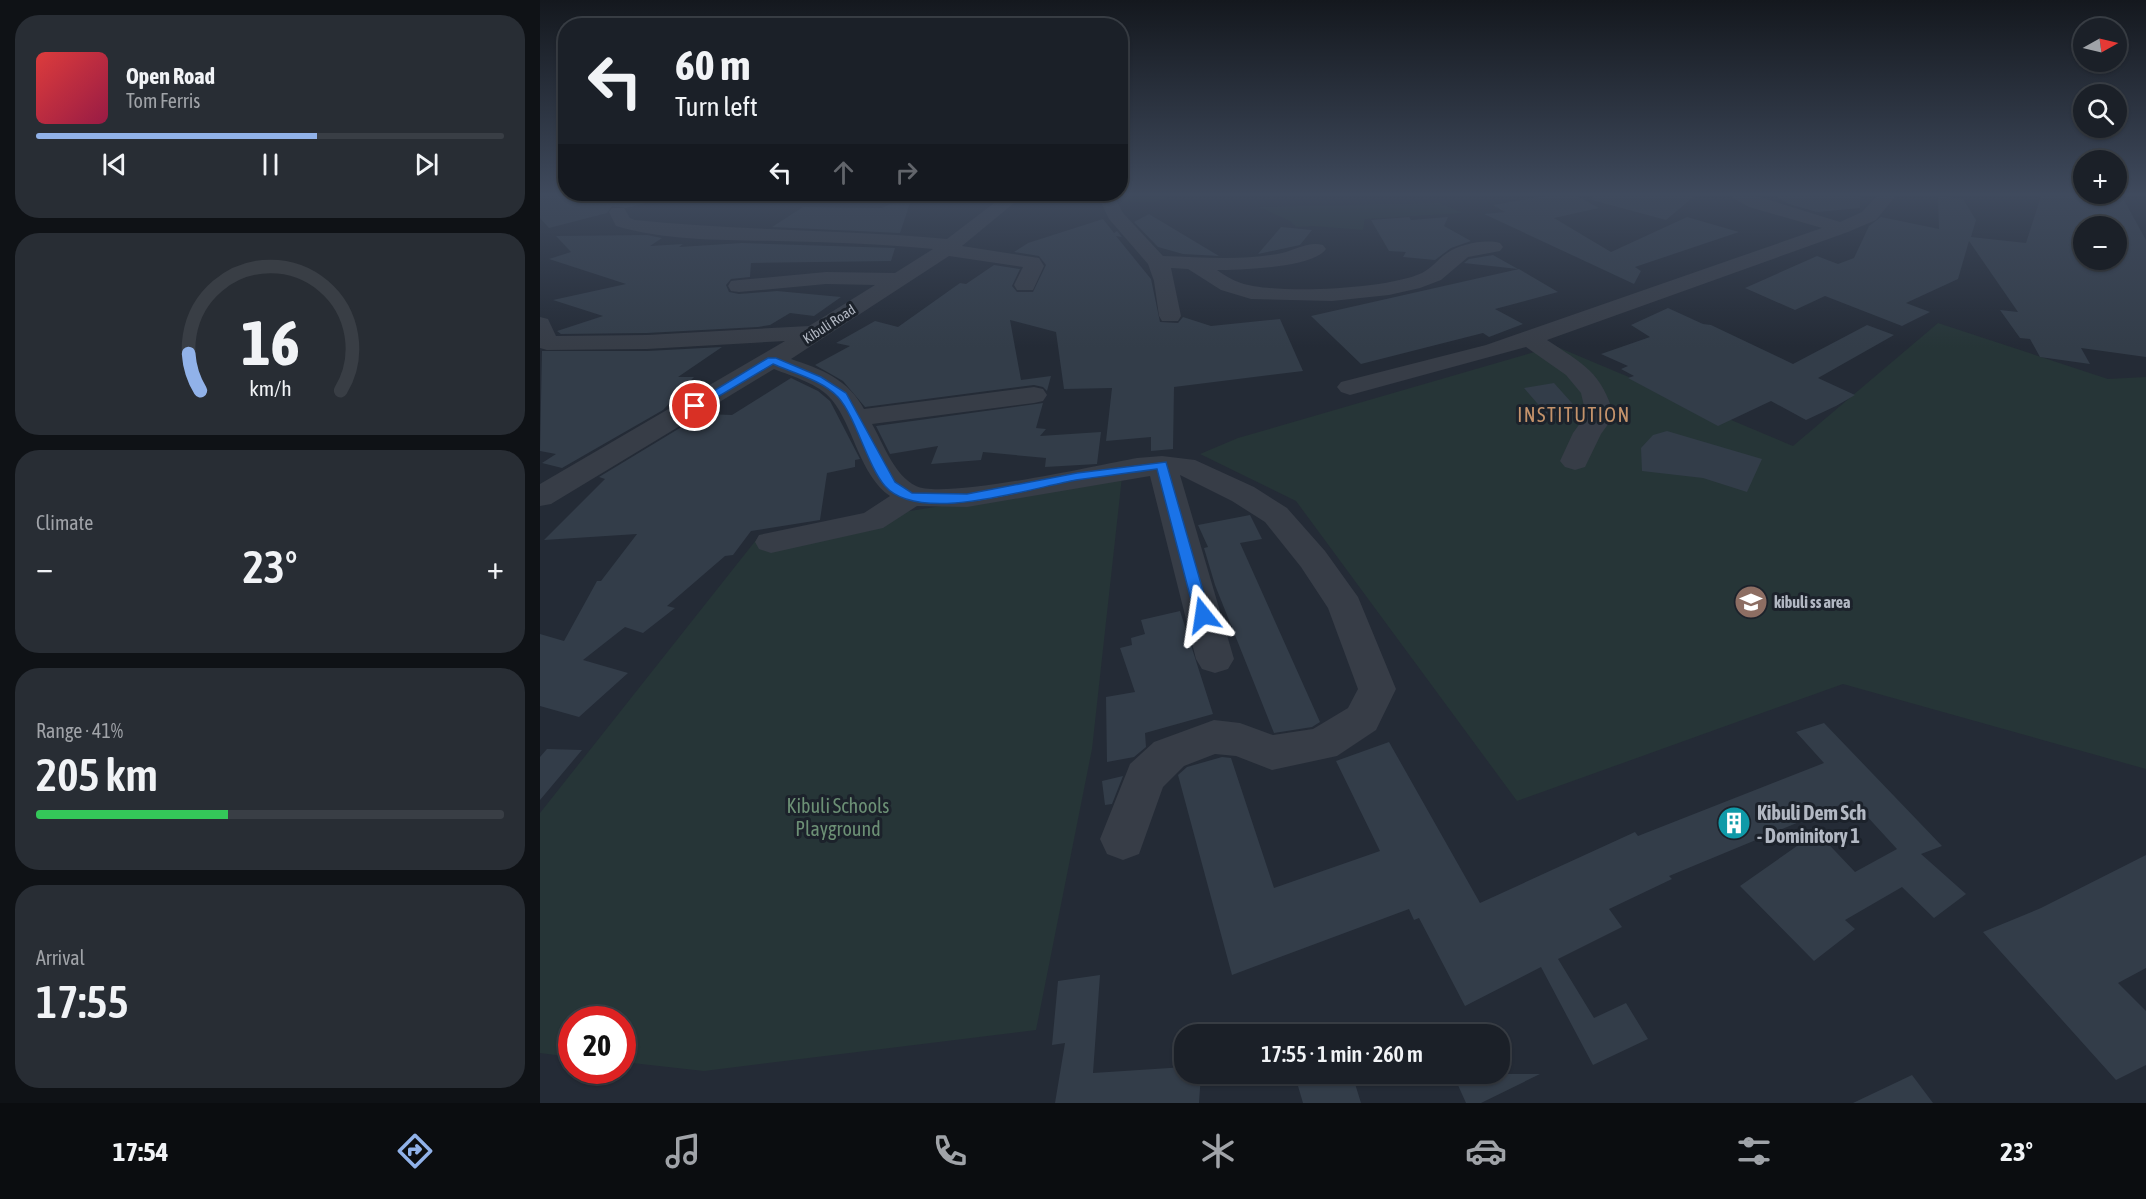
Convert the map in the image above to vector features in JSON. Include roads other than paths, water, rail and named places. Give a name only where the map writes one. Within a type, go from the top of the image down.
[{"type":"street","points":[[923,244],[1032,262],[1034,267],[1025,285]]},
{"type":"street","name":"Kibuli Road","points":[[540,497],[772,360],[953,244]]},
{"type":"street","points":[[1140,244],[1158,262],[1165,281],[1170,316]]},
{"type":"street","points":[[1350,387],[1495,350],[1795,244]]},
{"type":"street","points":[[1191,262],[1218,280],[1246,291],[1340,294],[1404,285],[1428,278],[1444,270],[1456,255],[1493,247]]},
{"type":"street","points":[[1158,262],[1275,261],[1299,256],[1316,249]]},
{"type":"street","points":[[739,286],[826,278],[899,279]]},
{"type":"street","points":[[542,338],[652,344],[815,333]]},
{"type":"street","points":[[1529,339],[1575,370],[1594,391],[1600,416],[1587,433],[1575,461]]},
{"type":"street","points":[[772,360],[829,386],[842,395],[890,484],[909,496],[940,501],[967,498],[1077,476],[1162,465],[1185,466],[1244,494],[1276,515],[1313,560],[1345,606],[1377,689],[1362,719],[1322,744],[1272,753],[1240,740],[1214,737],[1169,754],[1145,777],[1123,839]]},
{"type":"street","points":[[855,418],[1034,395]]},
{"type":"street","points":[[1162,465],[1215,659]]},
{"type":"street","points":[[771,542],[872,521],[883,516],[909,496]]},
{"type":"place","name":"kibuli ss area","points":[[1751,602]]},
{"type":"place","name":"Kibuli Dem Sch - Dominitory 1","points":[[1734,823]]},
{"type":"district","name":"INSTITUTION","points":[[1574,414]]},
{"type":"park label","name":"Kibuli Schools Playground","points":[[838,816]]}]
